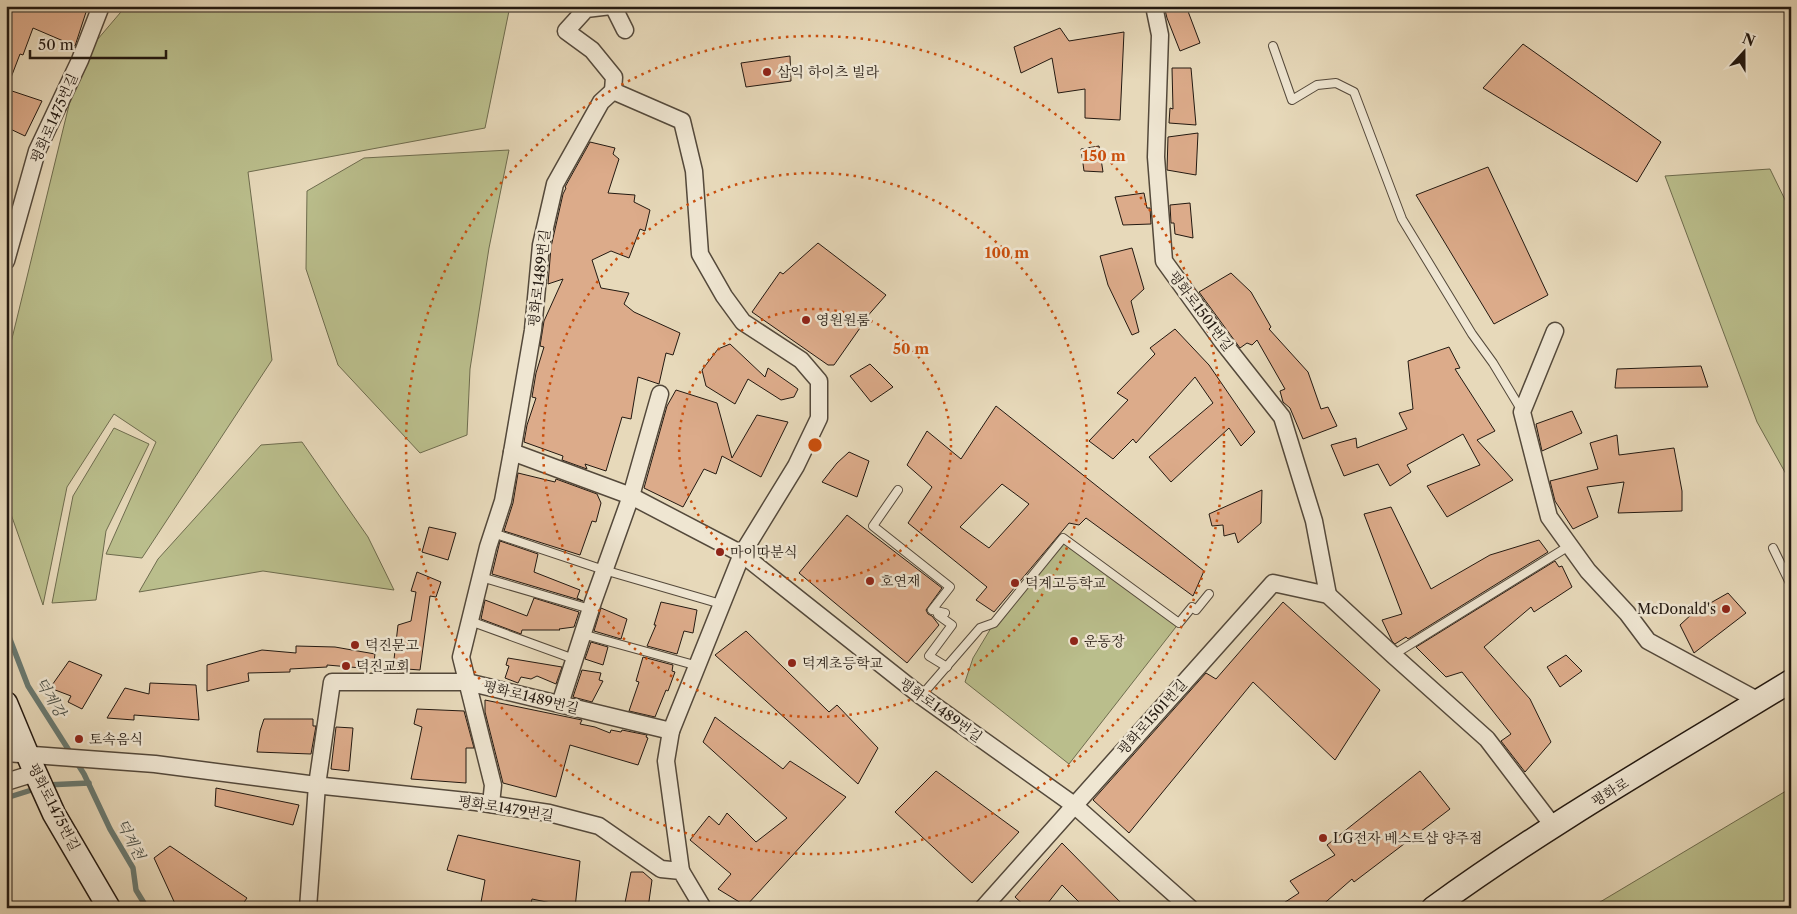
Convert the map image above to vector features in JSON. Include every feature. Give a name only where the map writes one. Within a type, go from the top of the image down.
[{"type":"main road","name":"평화로","points":[[1433,908],[1474,878],[1554,827],[1791,681]]},
{"type":"main road","name":"평화로1475번길","points":[[6,703],[26,764],[109,908]]},
{"type":"street","name":"평화로1475번길","points":[[6,262],[37,151],[80,60],[101,6]]},
{"type":"street","points":[[625,30],[612,6],[586,9],[566,31],[592,50],[614,77],[613,91],[682,121],[694,171],[700,254],[724,296],[743,322],[801,360],[819,381],[818,418],[796,466],[742,554],[671,731],[666,761],[680,871],[703,908]]},
{"type":"street","name":"평화로1501번길","points":[[1154,6],[1160,35],[1156,157],[1164,261],[1222,341],[1282,417],[1314,521],[1328,595]]},
{"type":"street","name":"평화로1489번길","points":[[490,804],[493,786],[461,657],[503,501],[533,330],[541,245],[555,184],[601,102],[613,91]]},
{"type":"street","points":[[1555,331],[1522,412],[1548,517],[1588,571],[1627,614],[1648,641],[1759,701]]},
{"type":"street","points":[[560,704],[590,610],[630,496],[660,394]]},
{"type":"street","name":"평화로1489번길","points":[[512,452],[630,496],[742,554],[922,696],[1074,805],[1190,908]]},
{"type":"street","name":"평화로1501번길","points":[[1074,805],[1273,582],[1328,595],[1393,656],[1487,739],[1554,827]]},
{"type":"street","points":[[308,908],[317,785],[332,682],[467,682]]},
{"type":"street","name":"평화로1489번길","points":[[467,682],[671,731]]},
{"type":"street","name":"평화로1479번길","points":[[26,764],[61,756],[155,764],[317,785],[490,804],[550,813],[599,826],[662,869],[680,871]]},
{"type":"street","points":[[6,782],[26,764]]},
{"type":"street","points":[[983,908],[1074,805]]},
{"type":"lane","points":[[1273,46],[1292,100],[1317,85],[1336,83],[1354,92],[1402,219],[1522,412]]},
{"type":"lane","points":[[898,490],[873,526],[950,587],[932,610],[945,613],[938,615],[952,625],[929,656],[947,666]]},
{"type":"lane","points":[[493,533],[604,570],[721,604]]},
{"type":"lane","points":[[922,696],[980,628],[994,623],[1063,538],[1179,623],[1192,607],[1196,610],[1209,594]]},
{"type":"lane","points":[[1393,656],[1569,546]]},
{"type":"lane","points":[[1773,548],[1791,586]]},
{"type":"lane","points":[[481,577],[590,610]]},
{"type":"lane","points":[[470,621],[574,659]]},
{"type":"lane","points":[[582,634],[698,666]]},
{"type":"green space","points":[[126,6],[510,6],[485,128],[248,172],[272,360],[142,558],[106,554],[156,442],[114,414],[67,487],[43,605],[6,500],[6,363],[80,60]]},
{"type":"green space","points":[[509,150],[489,248],[470,369],[467,435],[420,453],[338,365],[306,269],[307,191],[364,158]]},
{"type":"green space","points":[[1770,169],[1791,212],[1791,483],[1757,422],[1665,176]]},
{"type":"green space","points":[[114,428],[149,444],[106,531],[96,600],[52,603],[73,496]]},
{"type":"green space","points":[[302,442],[368,537],[394,590],[263,571],[139,592],[158,559],[261,445]]},
{"type":"green space","name":"운동장","points":[[1063,538],[1179,623],[1069,764],[965,682],[973,658],[994,623]]},
{"type":"green space","points":[[1791,788],[1791,908],[1590,908]]},
{"type":"building","points":[[6,6],[88,6],[75,46],[33,28],[23,55],[20,54],[7,88]]},
{"type":"building","points":[[1164,6],[1186,6],[1200,43],[1180,51]]},
{"type":"building","points":[[1060,28],[1069,41],[1124,32],[1120,120],[1085,118],[1085,89],[1058,93],[1052,58],[1021,73],[1014,47]]},
{"type":"building","points":[[1523,44],[1661,142],[1637,182],[1483,88]]},
{"type":"building","name":"삼익 하이츠 빌라","points":[[790,56],[791,81],[746,87],[741,63]]},
{"type":"building","points":[[1172,68],[1191,68],[1196,125],[1169,123],[1170,108],[1173,109]]},
{"type":"building","points":[[6,89],[42,101],[25,136],[6,127]]},
{"type":"building","points":[[1198,133],[1196,175],[1167,170],[1168,137]]},
{"type":"building","points":[[590,142],[615,148],[613,154],[619,159],[608,193],[635,195],[634,202],[650,210],[645,231],[640,229],[629,258],[611,251],[592,260],[601,288],[629,293],[624,304],[634,312],[680,333],[673,355],[666,353],[659,384],[638,377],[631,419],[622,417],[606,471],[585,464],[587,469],[562,460],[563,456],[524,442],[527,425],[536,398],[532,397],[536,373],[544,347],[540,346],[544,321],[563,279],[548,284],[551,247],[565,187]]},
{"type":"building","points":[[1099,146],[1103,172],[1084,171],[1081,149]]},
{"type":"building","points":[[1488,167],[1548,295],[1494,324],[1416,195]]},
{"type":"building","points":[[1144,193],[1147,208],[1150,208],[1151,224],[1123,225],[1115,197]]},
{"type":"building","points":[[1190,203],[1193,238],[1175,234],[1174,223],[1171,223],[1170,205]]},
{"type":"building","points":[[818,243],[886,295],[858,327],[860,328],[834,365],[828,365],[752,312],[780,272],[783,274]]},
{"type":"building","points":[[1132,248],[1144,289],[1131,301],[1139,332],[1132,335],[1108,285],[1100,256]]},
{"type":"building","points":[[1231,273],[1251,292],[1271,327],[1269,329],[1308,372],[1321,409],[1328,407],[1337,426],[1303,439],[1290,408],[1283,402],[1280,391],[1285,389],[1257,340],[1252,345],[1247,343],[1240,348],[1199,292]]},
{"type":"building","points":[[1175,329],[1209,365],[1255,432],[1241,446],[1229,428],[1171,482],[1149,457],[1213,403],[1195,377],[1136,443],[1133,439],[1113,459],[1089,441],[1128,400],[1117,393],[1155,354],[1150,348]]},
{"type":"building","points":[[730,344],[765,377],[768,368],[798,389],[794,397],[781,400],[748,379],[735,404],[706,386],[702,370],[718,349]]},
{"type":"building","points":[[1449,347],[1460,368],[1455,369],[1495,431],[1477,440],[1513,480],[1447,517],[1427,486],[1480,465],[1463,434],[1407,465],[1411,472],[1390,486],[1378,464],[1344,476],[1331,445],[1356,438],[1357,448],[1407,429],[1399,413],[1413,409],[1408,361]]},
{"type":"building","points":[[870,364],[893,387],[871,402],[850,376]]},
{"type":"building","points":[[1701,366],[1708,387],[1615,388],[1617,369]]},
{"type":"building","points":[[676,390],[717,403],[732,458],[757,415],[788,422],[761,477],[722,456],[716,474],[704,469],[683,507],[644,488],[667,406]]},
{"type":"building","points":[[996,406],[1204,571],[1193,596],[1086,518],[1079,525],[1069,523],[994,612],[976,600],[987,587],[908,523],[932,487],[907,465],[927,431],[961,459]],"holes":[[[1002,484],[1029,504],[989,548],[960,527]]]},
{"type":"building","points":[[1572,411],[1582,433],[1542,451],[1536,424]]},
{"type":"building","points":[[1617,435],[1619,455],[1674,448],[1682,491],[1682,511],[1618,513],[1624,482],[1587,487],[1598,517],[1573,529],[1555,501],[1550,481],[1598,469],[1590,443]]},
{"type":"building","points":[[849,452],[869,461],[857,497],[822,482],[837,463]]},
{"type":"building","points":[[518,473],[555,482],[556,479],[597,494],[601,503],[596,522],[592,521],[580,555],[504,531],[513,503]]},
{"type":"building","points":[[1262,490],[1261,523],[1238,543],[1235,533],[1224,536],[1223,525],[1212,526],[1209,514]]},
{"type":"building","points":[[1391,507],[1431,589],[1490,555],[1539,540],[1548,552],[1408,639],[1406,637],[1395,644],[1382,620],[1402,614],[1364,514]]},
{"type":"building","name":"호연재","points":[[847,515],[942,588],[926,610],[939,625],[907,663],[799,573]]},
{"type":"building","points":[[429,527],[456,533],[448,560],[422,552]]},
{"type":"building","points":[[500,541],[538,554],[534,572],[580,590],[577,598],[583,601],[492,574]]},
{"type":"building","points":[[1555,561],[1559,567],[1562,566],[1572,587],[1534,612],[1531,607],[1484,647],[1530,699],[1551,742],[1525,772],[1501,741],[1511,734],[1462,672],[1446,677],[1416,647]]},
{"type":"building","points":[[417,572],[441,582],[436,597],[430,596],[420,670],[393,668],[398,625],[411,621],[416,592],[411,591]]},
{"type":"building","points":[[1728,593],[1746,613],[1694,653],[1680,625],[1693,613]]},
{"type":"building","points":[[534,598],[579,612],[574,627],[560,630],[522,630],[521,634],[481,619],[485,600],[527,616]]},
{"type":"building","points":[[661,602],[697,610],[693,633],[684,631],[677,654],[647,646],[656,625],[654,625]]},
{"type":"building","points":[[1283,602],[1380,690],[1335,760],[1253,682],[1129,833],[1093,800],[1206,673],[1216,679]]},
{"type":"building","points":[[601,608],[627,619],[621,639],[594,631]]},
{"type":"building","points":[[746,631],[829,712],[837,705],[878,748],[858,784],[715,655]]},
{"type":"building","points":[[591,642],[608,647],[603,665],[585,659]]},
{"type":"building","points":[[296,646],[335,647],[375,654],[373,669],[327,665],[327,667],[290,669],[290,672],[248,673],[249,681],[207,691],[207,665],[262,650],[296,653]]},
{"type":"building","points":[[1566,655],[1582,671],[1560,687],[1547,667]]},
{"type":"building","points":[[643,657],[673,665],[672,671],[675,672],[655,717],[629,711],[639,682],[636,681]]},
{"type":"building","points":[[508,658],[562,667],[556,684],[537,676],[531,679],[521,677],[518,683],[505,678],[509,666],[506,665]]},
{"type":"building","points":[[69,661],[102,675],[82,709],[68,702],[71,696],[50,688]]},
{"type":"building","points":[[582,670],[601,673],[599,680],[603,681],[592,702],[573,697]]},
{"type":"building","points":[[150,683],[196,685],[199,720],[134,715],[134,720],[107,718],[125,688],[149,694]]},
{"type":"building","points":[[485,700],[582,720],[580,724],[610,733],[611,730],[621,732],[622,730],[647,735],[646,737],[648,738],[638,765],[570,745],[556,797],[503,783],[485,712]]},
{"type":"building","points":[[417,709],[464,711],[474,748],[466,748],[466,783],[411,779],[422,727],[414,724]]},
{"type":"building","points":[[715,717],[783,769],[790,761],[846,797],[746,906],[718,889],[731,874],[690,840],[709,816],[719,825],[727,813],[756,842],[787,818],[703,742]]},
{"type":"building","points":[[264,719],[313,719],[313,726],[316,726],[311,754],[257,752]]},
{"type":"building","points":[[336,727],[353,728],[349,771],[331,769]]},
{"type":"building","points":[[936,771],[1019,832],[972,883],[895,812]]},
{"type":"building","points":[[1420,771],[1450,809],[1354,882],[1352,879],[1319,908],[1276,908],[1299,893],[1290,881],[1335,855],[1327,845]]},
{"type":"building","points":[[216,788],[299,805],[293,825],[215,806]]},
{"type":"building","points":[[458,835],[580,861],[575,908],[532,899],[530,908],[480,908],[485,880],[447,870]]},
{"type":"building","points":[[1062,843],[1126,908],[1085,908],[1062,885],[1044,908],[1027,908],[1015,897]]},
{"type":"building","points":[[170,846],[247,898],[240,908],[177,908],[154,858]]},
{"type":"building","points":[[631,872],[643,872],[652,880],[648,908],[624,908]]},
{"type":"waterway","name":"덕계강","points":[[6,629],[28,686],[84,774],[110,829],[133,868],[136,890],[147,908]]},
{"type":"waterway","name":"덕계천","points":[[46,785],[89,783]]},
{"type":"waterway","name":"덕계천","points":[[6,798],[38,788]]},
{"type":"place","name":"삼익 하이츠 빌라","points":[[767,72]]},
{"type":"place","name":"영원원룸","points":[[806,320]]},
{"type":"place","name":"마이따분식","points":[[720,552]]},
{"type":"place","name":"호연재","points":[[870,581]]},
{"type":"place","name":"덕계고등학교","points":[[1015,583]]},
{"type":"place","name":"McDonald's","points":[[1726,609]]},
{"type":"place","name":"운동장","points":[[1074,641]]},
{"type":"place","name":"덕진문고","points":[[355,645]]},
{"type":"place","name":"덕계초등학교","points":[[792,663]]},
{"type":"place","name":"덕진교회","points":[[346,666]]},
{"type":"place","name":"토속음식","points":[[79,739]]},
{"type":"place","name":"LG전자 베스트샵 양주점","points":[[1323,838]]}]
